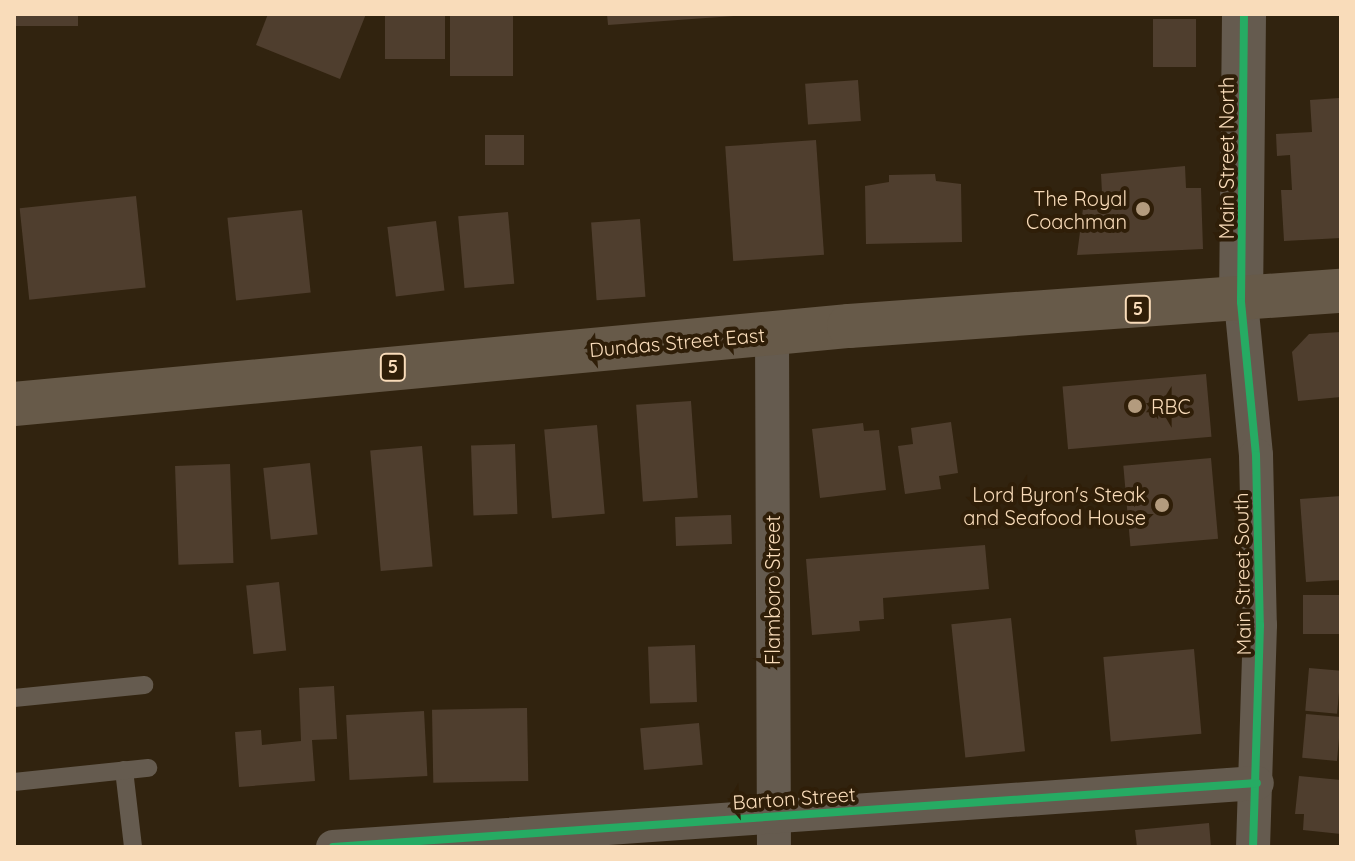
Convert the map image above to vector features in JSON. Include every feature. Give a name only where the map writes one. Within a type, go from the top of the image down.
[{"type":"main road","name":"Dundas Street East","points":[[14,404],[772,333],[1241,302],[1341,291]]},
{"type":"street","name":"Main Street North","points":[[1241,302],[1244,14]]},
{"type":"street","name":"Main Street South","points":[[1241,302],[1256,455],[1257,783],[1253,847]]},
{"type":"street","name":"Flamboro Street","points":[[772,333],[774,832]]},
{"type":"street","name":"Barton Street","points":[[333,847],[774,832],[1257,783]]},
{"type":"lane","points":[[14,698],[144,685]]},
{"type":"lane","points":[[14,782],[148,768]]},
{"type":"lane","points":[[124,770],[133,847]]},
{"type":"building","points":[[14,14],[78,14],[78,26],[14,26]]},
{"type":"building","points":[[268,14],[366,14],[340,79],[256,45]]},
{"type":"building","points":[[385,14],[445,14],[445,59],[385,59]]},
{"type":"building","points":[[450,14],[513,14],[513,76],[450,76]]},
{"type":"building","points":[[607,14],[734,14],[734,16],[608,25]]},
{"type":"building","points":[[1153,19],[1196,19],[1196,67],[1153,67]]},
{"type":"building","points":[[858,80],[861,121],[808,125],[805,84]]},
{"type":"building","points":[[1339,98],[1341,238],[1284,241],[1281,190],[1292,190],[1290,155],[1277,156],[1276,134],[1312,132],[1310,100]]},
{"type":"building","points":[[485,135],[524,135],[524,165],[485,165]]},
{"type":"building","points":[[816,140],[824,255],[733,261],[725,146]]},
{"type":"building","name":"The Royal Coachman","points":[[1185,166],[1186,188],[1201,188],[1203,249],[1077,255],[1085,193],[1102,193],[1101,174]]},
{"type":"building","points":[[935,174],[936,181],[961,184],[962,242],[866,244],[865,186],[889,182],[889,175]]},
{"type":"building","points":[[136,196],[146,287],[29,300],[20,208]]},
{"type":"building","points":[[302,210],[311,293],[236,300],[227,218]]},
{"type":"building","points":[[508,212],[514,284],[464,288],[458,216]]},
{"type":"building","points":[[640,219],[645,297],[597,300],[591,222]]},
{"type":"building","points":[[436,221],[445,290],[396,296],[387,227]]},
{"type":"building","points":[[1341,332],[1341,397],[1298,401],[1292,352],[1309,334]]},
{"type":"building","points":[[1206,374],[1211,437],[1068,449],[1063,387]]},
{"type":"building","points":[[691,401],[698,498],[643,502],[636,405]]},
{"type":"building","points":[[951,422],[958,473],[939,476],[941,489],[905,494],[898,446],[913,444],[911,428]]},
{"type":"building","points":[[863,423],[864,431],[879,430],[886,490],[820,498],[812,429]]},
{"type":"building","points":[[597,425],[605,514],[552,518],[544,430]]},
{"type":"building","points":[[515,444],[517,514],[473,515],[471,446]]},
{"type":"building","points":[[422,446],[433,567],[381,571],[370,451]]},
{"type":"building","points":[[1211,458],[1218,539],[1130,546],[1123,466]]},
{"type":"building","points":[[310,463],[318,535],[271,540],[263,468]]},
{"type":"building","points":[[230,464],[233,563],[178,565],[175,466]]},
{"type":"building","points":[[1341,496],[1341,580],[1306,582],[1300,499]]},
{"type":"building","points":[[731,515],[732,544],[676,546],[675,517]]},
{"type":"building","points":[[985,545],[989,589],[883,598],[884,619],[859,621],[860,631],[812,635],[806,559]]},
{"type":"building","points":[[279,582],[286,651],[253,654],[246,585]]},
{"type":"building","points":[[1303,595],[1341,595],[1341,634],[1303,634]]},
{"type":"building","points":[[1011,618],[1025,751],[965,758],[951,624]]},
{"type":"building","points":[[695,645],[697,702],[650,704],[648,647]]},
{"type":"building","points":[[1194,649],[1201,734],[1111,742],[1103,657]]},
{"type":"building","points":[[1309,668],[1341,671],[1337,714],[1305,711]]},
{"type":"building","points":[[334,686],[337,739],[312,740],[315,781],[239,787],[235,732],[261,730],[262,745],[301,741],[299,688]]},
{"type":"building","points":[[527,708],[528,781],[433,783],[432,710]]},
{"type":"building","points":[[424,711],[427,776],[350,780],[346,715]]},
{"type":"building","points":[[1306,714],[1341,717],[1337,761],[1302,758]]},
{"type":"building","points":[[699,723],[703,765],[644,770],[640,728]]},
{"type":"building","points":[[1299,776],[1341,780],[1341,834],[1303,830],[1304,814],[1295,814]]},
{"type":"building","points":[[1209,823],[1211,847],[1137,847],[1135,830]]},
{"type":"cycle path","points":[[1244,14],[1241,302],[1256,455],[1260,625],[1253,847]]},
{"type":"cycle path","points":[[333,847],[1257,783]]},
{"type":"place","name":"The Royal Coachman","points":[[1143,209]]},
{"type":"place","name":"RBC","points":[[1135,406]]},
{"type":"place","name":"Lord Byron's Steak and Seafood House","points":[[1162,505]]}]
